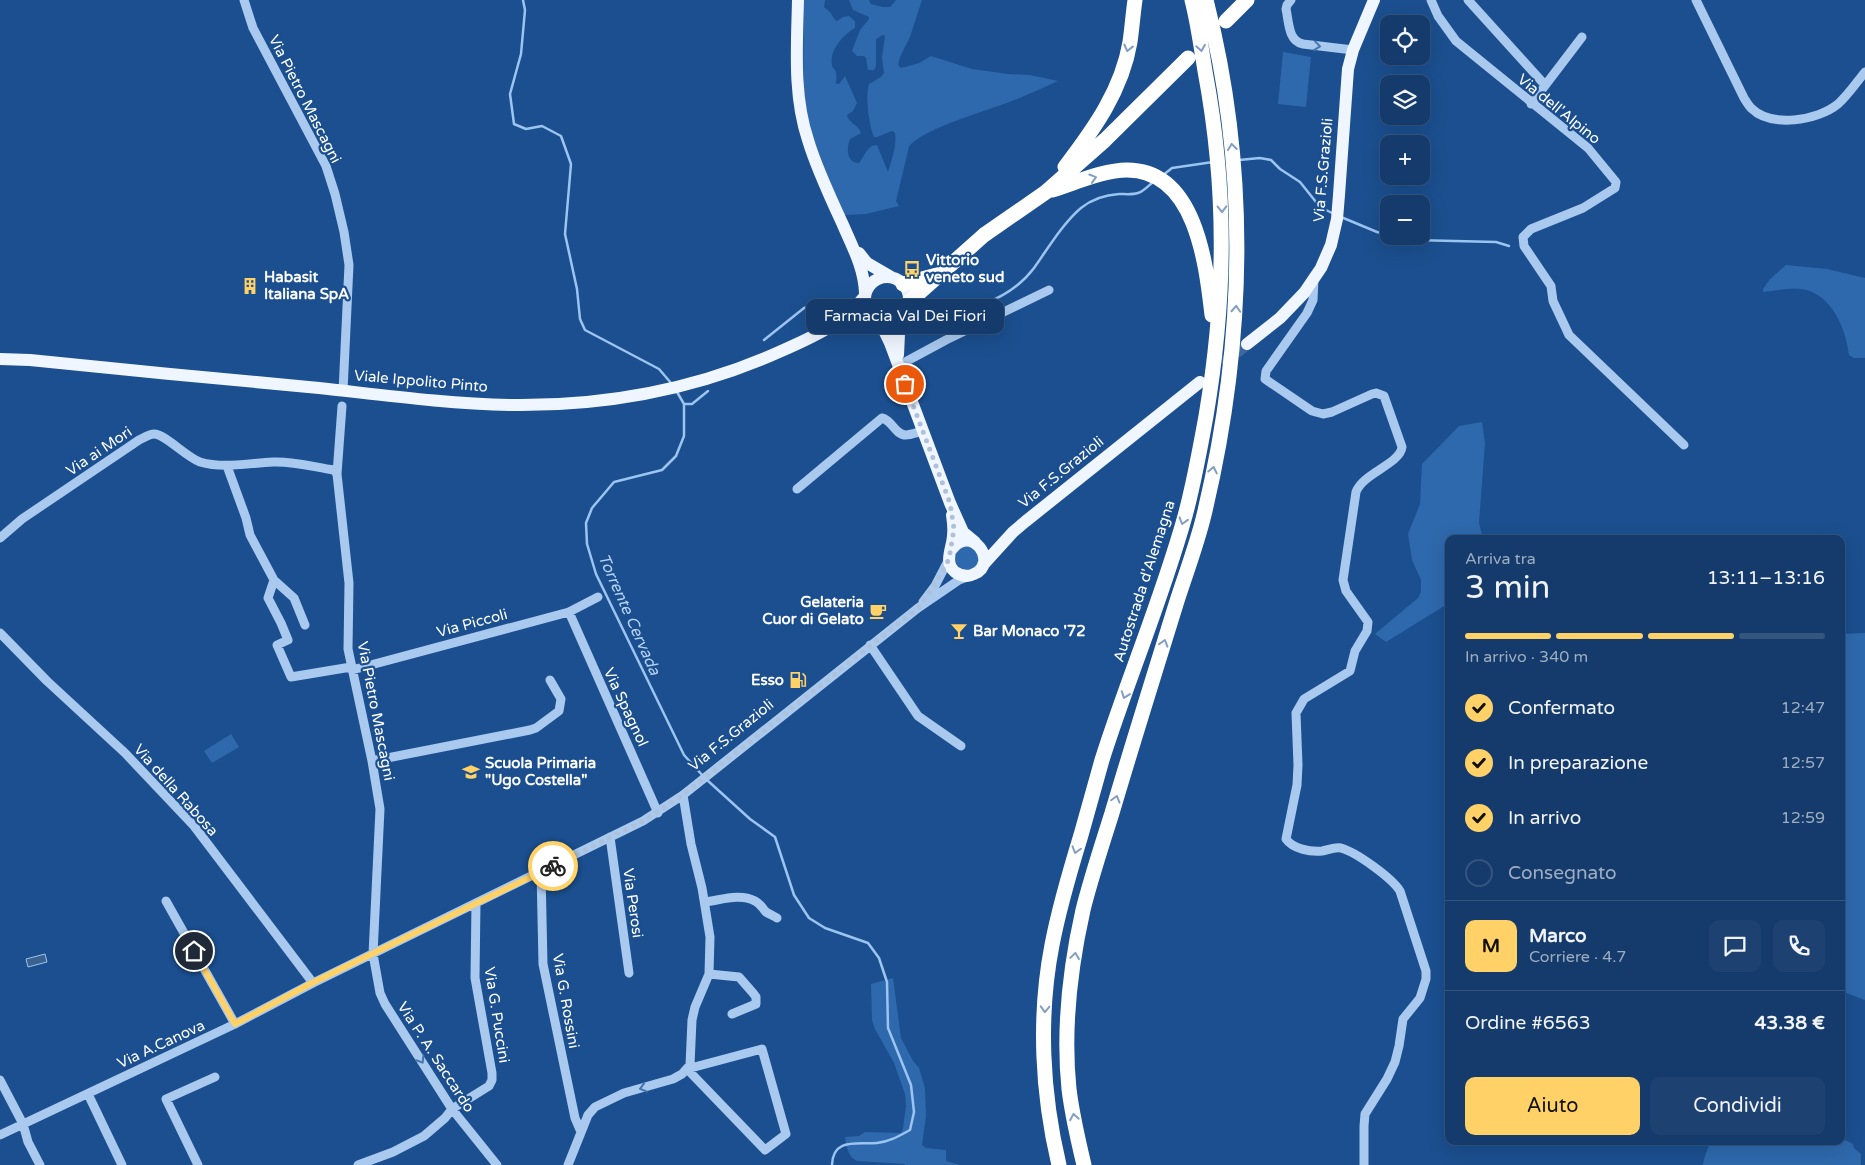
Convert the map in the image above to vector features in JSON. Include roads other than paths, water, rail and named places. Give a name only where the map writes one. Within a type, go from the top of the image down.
[{"type":"highway","points":[[1046,192],[1092,131],[1107,107],[1120,79],[1130,43],[1135,0]]},
{"type":"highway","name":"Autostrada d'Alemagna","points":[[1059,1165],[1046,1091],[1044,1044],[1045,997],[1052,948],[1060,907],[1103,758],[1154,616],[1185,514],[1201,444],[1214,370],[1220,300],[1222,205],[1211,100],[1192,0]]},
{"type":"highway","points":[[1226,21],[1247,0]]},
{"type":"highway","points":[[1084,1165],[1077,1138],[1069,1089],[1067,1044],[1069,999],[1076,951],[1084,909],[1127,762],[1204,518],[1219,445],[1236,319],[1238,262],[1237,202],[1226,97],[1207,1]]},
{"type":"highway","points":[[908,306],[938,275],[984,235],[1046,192],[1105,140],[1188,58]]},
{"type":"highway","points":[[1046,192],[1125,170],[1146,173],[1168,186],[1186,209],[1202,245],[1213,317],[1214,370]]},
{"type":"highway","points":[[897,280],[938,275]]},
{"type":"main road","points":[[798,0],[797,89],[800,111],[808,141],[864,275],[866,306],[869,312],[878,319],[890,343],[950,503],[963,532],[976,543],[984,556],[983,565],[978,572],[972,575],[961,575],[952,569],[950,554],[954,529],[950,503]]},
{"type":"main road","name":"Via F.S.Grazioli","points":[[1247,344],[1280,318],[1304,293],[1326,257],[1336,227],[1340,195],[1346,82],[1352,50],[1374,0]]},
{"type":"main road","points":[[854,248],[867,263],[897,280],[909,295],[898,344],[900,369]]},
{"type":"main road","points":[[865,295],[872,283],[877,279],[897,280]]},
{"type":"main road","name":"Viale Ippolito Pinto","points":[[0,359],[30,360],[486,404],[523,405],[601,400],[683,385],[764,359],[828,329],[852,312],[865,295]]},
{"type":"main road","points":[[878,319],[891,321],[897,319],[908,306]]},
{"type":"main road","name":"Viale Ippolito Pinto","points":[[828,329],[859,321],[878,319]]},
{"type":"main road","name":"Via F.S.Grazioli","points":[[983,565],[1014,532],[1200,382]]},
{"type":"main road","name":"Via F.S.Grazioli","points":[[976,543],[993,543],[1014,532]]},
{"type":"main road","points":[[950,554],[958,542],[976,543]]},
{"type":"street","name":"Via Pietro Mascagni","points":[[244,0],[253,28],[326,166],[335,194],[349,265],[343,391]]},
{"type":"street","points":[[1291,0],[1286,9],[1294,40],[1303,44],[1352,50]]},
{"type":"street","name":"Via dell'Alpino","points":[[1432,0],[1438,16],[1456,41],[1531,104],[1588,148],[1614,178],[1615,188],[1583,208],[1531,229],[1523,237],[1524,246],[1551,286],[1553,302],[1569,336],[1684,445]]},
{"type":"street","points":[[1468,0],[1545,85]]},
{"type":"street","points":[[1696,0],[1744,98],[1751,108],[1766,116],[1790,120],[1824,112],[1839,103],[1865,72]]},
{"type":"street","points":[[1531,104],[1582,37]]},
{"type":"street","points":[[1314,278],[1313,300],[1307,313],[1266,371],[1265,379],[1312,411],[1323,414],[1332,412],[1372,394],[1376,393],[1384,396],[1402,447],[1399,455],[1361,482],[1356,492],[1343,580],[1346,591],[1366,619],[1368,627],[1355,651],[1350,671],[1304,699],[1296,713],[1298,765],[1286,838],[1292,845],[1301,848],[1321,851],[1340,848],[1365,861],[1395,883],[1400,891],[1426,970],[1426,979],[1420,998],[1403,1019],[1400,1046],[1395,1062],[1387,1079],[1365,1114],[1364,1165]]},
{"type":"street","points":[[900,369],[907,361],[946,340],[1049,290]]},
{"type":"street","name":"Via Pietro Mascagni","points":[[342,406],[337,474],[349,583],[347,635],[352,668],[372,761],[380,818],[373,954]]},
{"type":"street","points":[[797,489],[882,418],[886,419],[900,433],[905,435],[923,430]]},
{"type":"street","name":"Via ai Mori","points":[[0,538],[22,519],[139,440],[150,435],[159,435],[197,461],[227,466],[284,462],[334,470],[337,474]]},
{"type":"street","points":[[227,466],[246,518],[250,535],[274,580],[294,598],[304,625]]},
{"type":"street","name":"Via F.S.Grazioli","points":[[918,608],[934,586],[950,554]]},
{"type":"street","name":"Via F.S.Grazioli","points":[[683,795],[918,608],[959,580],[972,575]]},
{"type":"street","name":"Via Piccoli","points":[[274,580],[268,598],[288,640],[277,645],[290,677],[352,668],[569,612],[598,597]]},
{"type":"street","name":"Via Spagnol","points":[[569,612],[601,686],[631,748],[658,813]]},
{"type":"street","name":"Via della Rabosa","points":[[0,633],[46,682],[125,753],[194,826],[312,983]]},
{"type":"street","points":[[870,645],[918,716],[961,746]]},
{"type":"street","points":[[372,761],[536,728],[559,711],[562,699],[550,680]]},
{"type":"street","points":[[683,795],[691,844],[705,902],[710,938],[708,974],[694,1011],[691,1029],[690,1062],[687,1069]]},
{"type":"street","name":"Via A.Canova","points":[[0,1135],[235,1024],[312,983],[658,813],[683,795]]},
{"type":"street","name":"Via Perosi","points":[[610,837],[629,973]]},
{"type":"street","name":"Via G. Rossini","points":[[541,871],[543,964],[575,1118],[581,1132]]},
{"type":"street","points":[[705,902],[738,897],[745,898],[754,900],[777,918]]},
{"type":"street","points":[[166,901],[235,1024]]},
{"type":"street","name":"Via G. Puccini","points":[[358,1165],[409,1145],[431,1130],[452,1110],[489,1086],[493,1077],[475,978],[476,903]]},
{"type":"street","name":"Via P. A. Saccardo","points":[[373,954],[380,993],[385,1004],[452,1110],[496,1165]]},
{"type":"street","points":[[708,974],[739,977],[756,997],[756,1004],[732,1014]]},
{"type":"street","points":[[568,1165],[588,1115],[597,1106],[624,1093],[673,1079],[687,1069],[762,1049],[786,1134],[765,1150],[687,1069]]},
{"type":"street","points":[[198,1165],[166,1099],[215,1077]]},
{"type":"street","points":[[0,1080],[23,1124],[28,1142],[40,1165]]},
{"type":"street","points":[[88,1094],[122,1165]]},
{"type":"waterway","name":"Torrente Cervada","points":[[523,0],[525,10],[521,54],[510,94],[514,124],[526,129],[542,126],[561,136],[571,164],[565,234],[577,289],[580,319],[585,330],[659,369],[671,383]]},
{"type":"waterway","points":[[1239,160],[1260,158],[1271,160],[1280,169],[1300,182],[1320,207],[1334,214]]},
{"type":"waterway","points":[[1162,176],[1172,168],[1213,162]]},
{"type":"waterway","points":[[907,321],[959,311],[993,300],[1008,292],[1034,268],[1062,229],[1081,208],[1103,196],[1138,193],[1153,182]]},
{"type":"waterway","points":[[1341,217],[1380,233]]},
{"type":"waterway","points":[[1430,240],[1496,242],[1509,246]]},
{"type":"waterway","points":[[764,340],[804,308],[811,306],[832,308]]},
{"type":"waterway","points":[[684,404],[692,404],[708,391]]},
{"type":"waterway","name":"Torrente Cervada","points":[[677,392],[684,404],[684,436],[676,456],[662,470],[614,482],[592,508],[586,523],[587,544],[596,574],[684,755],[703,776]]},
{"type":"waterway","name":"Torrente Cervada","points":[[707,780],[750,819],[775,837],[794,895],[809,918],[825,928],[868,943],[879,958],[887,982],[888,1028],[911,1085],[914,1112],[910,1130],[886,1141],[855,1143],[842,1146],[833,1156],[832,1165]]},
{"type":"tunnel","points":[[1208,375],[1247,344]]},
{"type":"place","name":"Vittorio veneto sud","points":[[912,269]]},
{"type":"place","name":"Habasit Italiana SpA","points":[[250,286]]},
{"type":"place","name":"Farmacia Val Dei Fiori","points":[[905,384]]},
{"type":"place","name":"Gelateria Cuor di Gelato","points":[[878,611]]},
{"type":"place","name":"Bar Monaco '72","points":[[959,631]]},
{"type":"place","name":"Esso","points":[[798,680]]},
{"type":"place","name":"Scuola Primaria \"Ugo Costella\"","points":[[471,772]]}]
